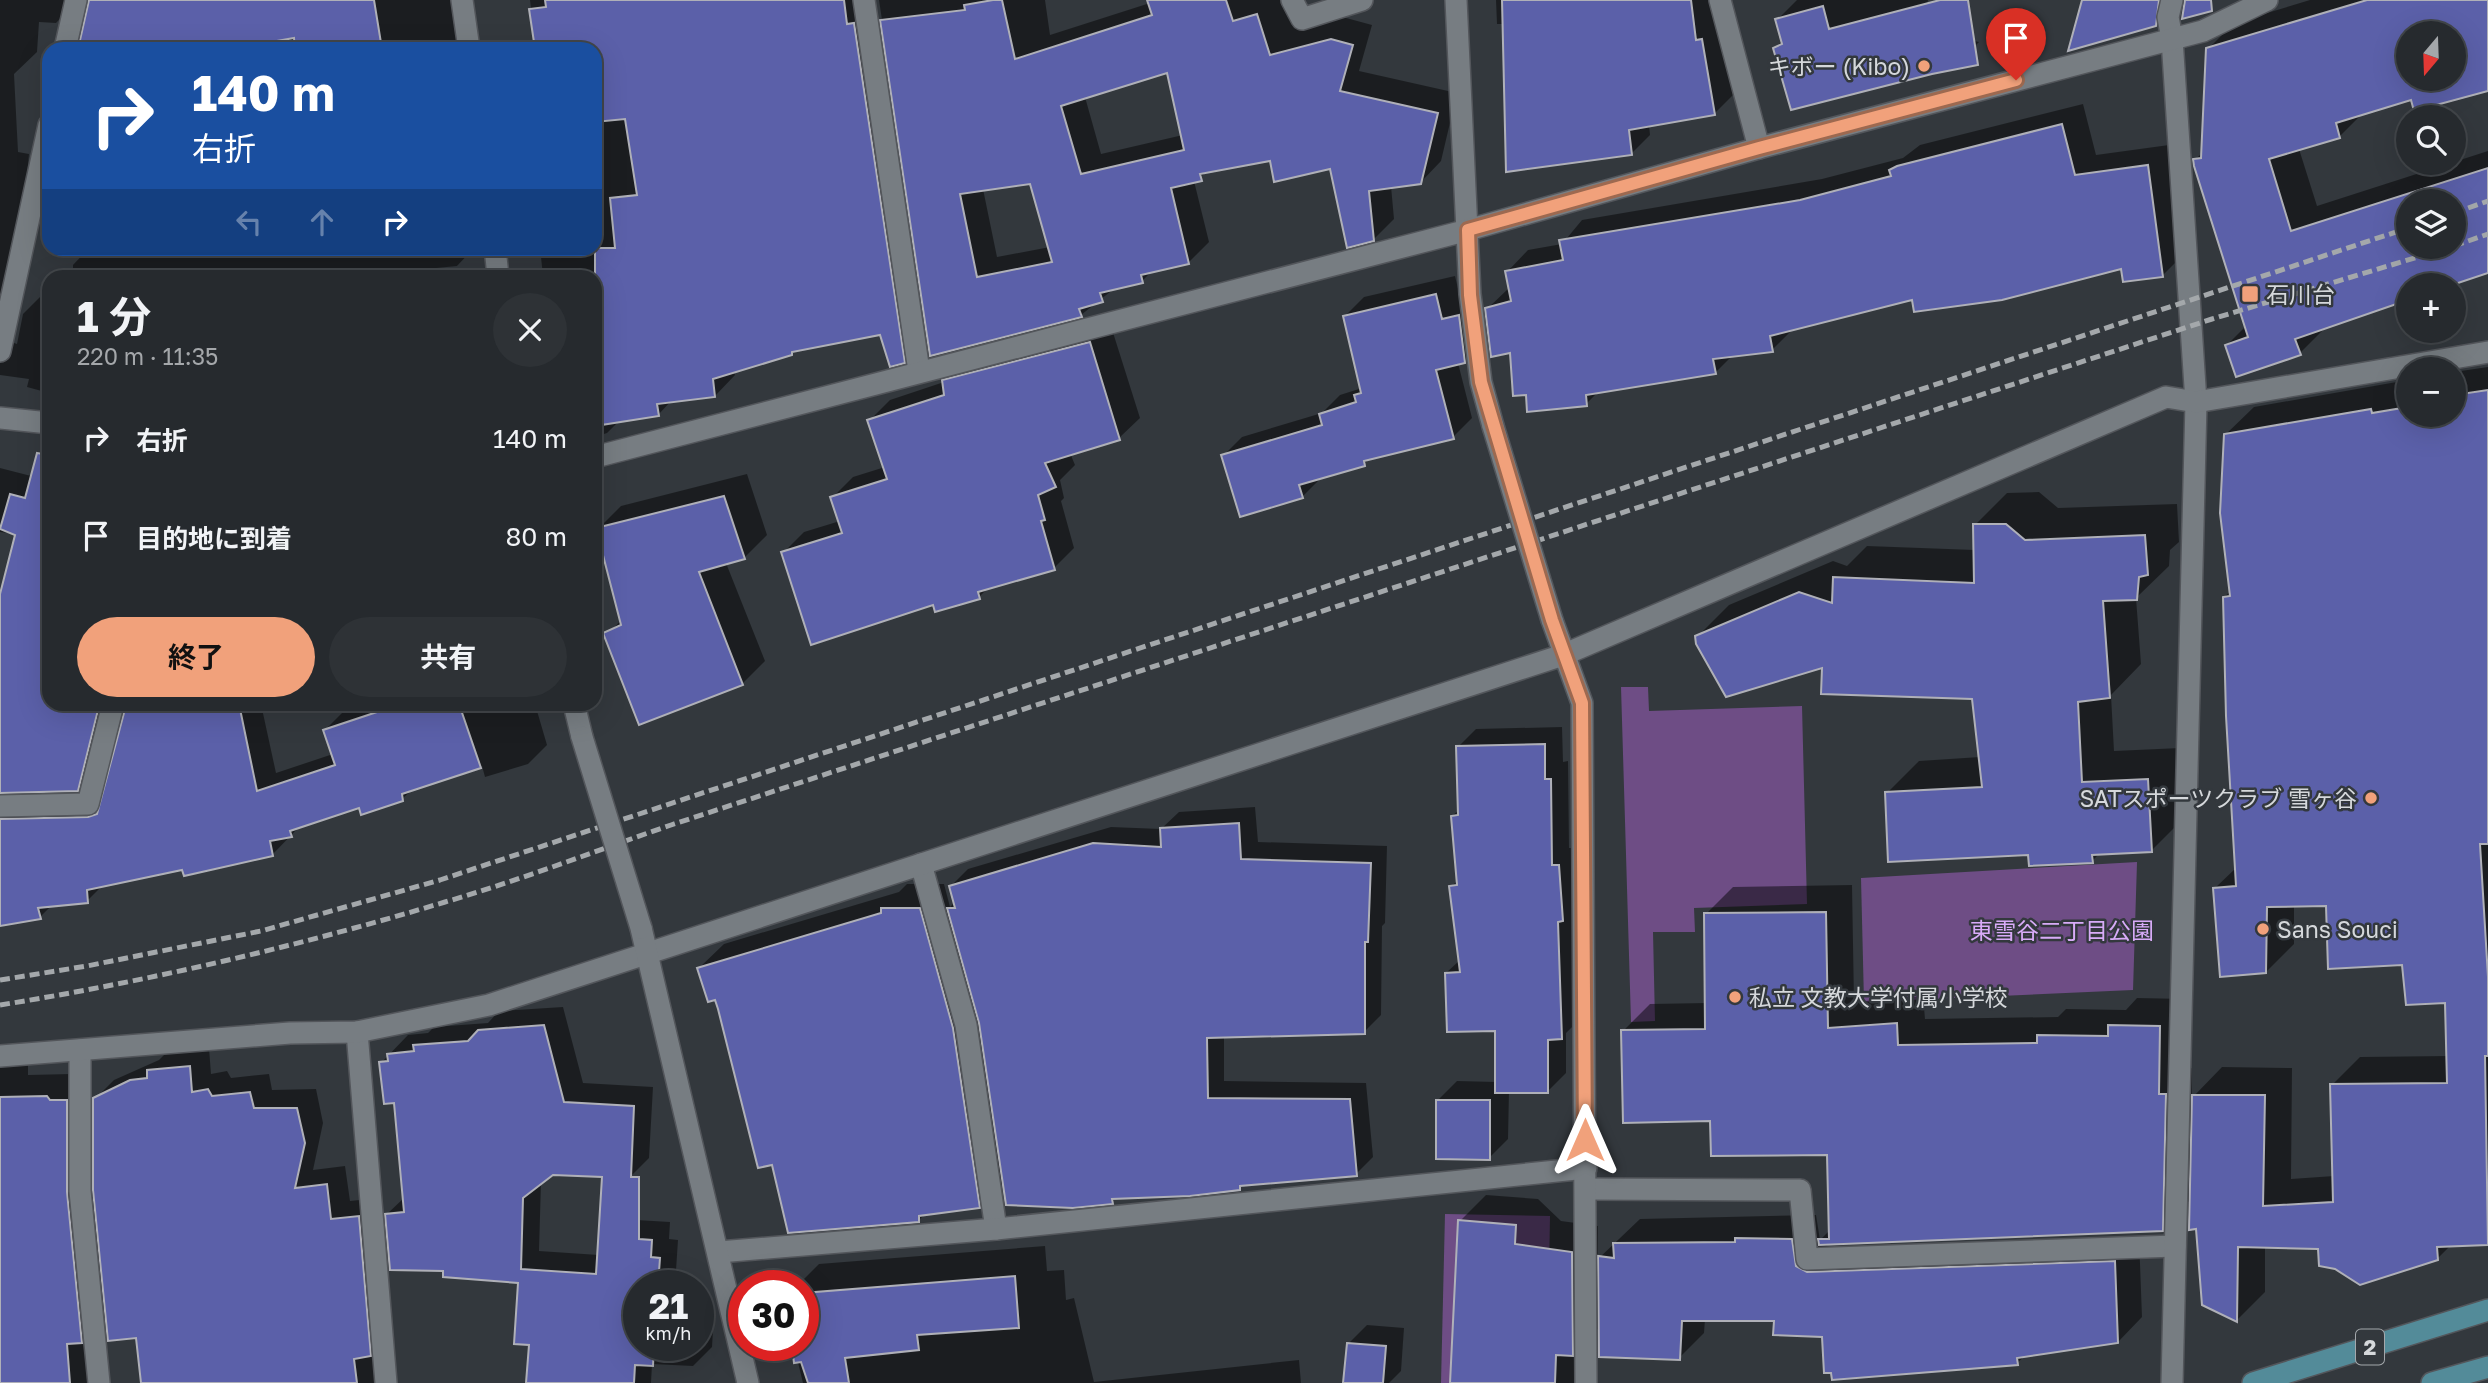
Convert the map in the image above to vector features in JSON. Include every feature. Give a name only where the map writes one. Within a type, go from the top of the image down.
[{"type":"main road","name":"2","points":[[2253,1383],[2488,1310]]},
{"type":"main road","points":[[2442,1382],[2488,1367]]},
{"type":"street","points":[[66,42],[75,0]]},
{"type":"street","points":[[462,0],[468,42]]},
{"type":"street","points":[[864,0],[919,371]]},
{"type":"street","points":[[1292,0],[1302,19],[1362,0]]},
{"type":"street","points":[[1456,0],[1472,307],[1481,382],[1563,655],[1582,703],[1586,1383]]},
{"type":"street","points":[[1720,0],[1759,148]]},
{"type":"street","points":[[2172,0],[2168,17],[2172,39],[2196,402],[2172,1383]]},
{"type":"street","points":[[602,455],[1468,230],[1759,148],[2203,32],[2267,0]]},
{"type":"street","points":[[0,351],[42,174]]},
{"type":"street","points":[[0,1056],[290,1033],[357,1031],[489,1005],[1563,655],[2166,397],[2196,402],[2488,352]]},
{"type":"street","points":[[0,418],[42,422]]},
{"type":"street","points":[[0,806],[88,804],[111,711]]},
{"type":"street","points":[[576,711],[649,952],[748,1383]]},
{"type":"street","points":[[921,864],[965,1025],[996,1228]]},
{"type":"street","points":[[357,1031],[386,1383]]},
{"type":"street","points":[[80,1050],[80,1191],[99,1383]]},
{"type":"street","points":[[719,1252],[1586,1178],[1800,1190],[1807,1259],[2175,1246]]},
{"type":"green space","points":[[1621,687],[1648,687],[1649,711],[1802,706],[1807,904],[1694,908],[1695,932],[1653,932],[1655,1021],[1631,1022]]},
{"type":"green space","name":"東雪谷二丁目公園","points":[[2137,862],[2133,990],[1864,1002],[1861,878]]},
{"type":"green space","points":[[1445,1214],[1550,1216],[1547,1383],[1441,1383]]},
{"type":"building","points":[[89,0],[374,0],[381,42],[294,42],[294,38],[271,42],[80,42]]},
{"type":"building","points":[[545,0],[844,0],[847,24],[854,23],[905,363],[890,367],[880,335],[792,352],[792,355],[713,379],[715,397],[657,404],[659,416],[602,425],[602,270],[595,270],[595,256],[602,256],[602,248],[615,248],[610,198],[637,195],[625,119],[602,121],[602,42],[534,42],[529,9],[546,7]]},
{"type":"building","points":[[1002,0],[1015,59],[1152,15],[1147,0],[1226,0],[1233,21],[1257,14],[1270,55],[1331,39],[1353,45],[1340,91],[1438,113],[1421,184],[1369,191],[1374,241],[1347,248],[1330,169],[1274,182],[1270,161],[1200,174],[1202,181],[1171,188],[1189,264],[1141,275],[1143,283],[1100,293],[1103,302],[1079,309],[1082,317],[930,356],[880,20],[965,10],[964,5]],"holes":[[[1167,73],[1184,150],[1081,174],[1061,106]],[[1030,184],[1052,262],[977,277],[960,194]]]},
{"type":"building","points":[[1502,0],[1691,0],[1696,40],[1702,39],[1715,115],[1629,130],[1632,155],[1506,172]]},
{"type":"building","points":[[1940,0],[1968,0],[1978,65],[1791,110],[1773,48],[1782,44],[1775,19],[1823,6],[1829,29]]},
{"type":"building","points":[[2082,0],[2159,0],[2156,26],[2068,51]]},
{"type":"building","points":[[2185,0],[2211,0],[2212,11],[2182,19]]},
{"type":"building","points":[[2367,0],[2488,0],[2488,91],[2436,105],[2412,105],[2411,100],[2336,123],[2340,138],[2269,159],[2291,231],[2396,197],[2396,259],[2466,259],[2466,189],[2422,189],[2488,168],[2488,273],[2466,280],[2466,273],[2396,273],[2396,304],[2295,339],[2301,355],[2236,377],[2225,345],[2248,337],[2194,166],[2193,159],[2201,158],[2206,48]]},
{"type":"building","points":[[2062,124],[2075,175],[2148,165],[2163,277],[2123,282],[2121,269],[2002,300],[1914,312],[1912,300],[1770,336],[1773,352],[1713,359],[1716,374],[1586,395],[1587,406],[1527,412],[1526,395],[1513,396],[1510,353],[1491,357],[1485,308],[1511,301],[1505,271],[1563,260],[1559,240],[1800,200],[1891,176],[1889,170],[1897,166]]},
{"type":"building","points":[[1436,294],[1442,319],[1459,315],[1465,363],[1436,370],[1454,439],[1364,461],[1365,466],[1299,485],[1303,498],[1240,517],[1221,455],[1322,425],[1319,414],[1356,402],[1354,395],[1361,393],[1343,316]]},
{"type":"building","points":[[1090,342],[1120,440],[1045,463],[1056,487],[1038,495],[1045,520],[1041,521],[1055,570],[978,592],[980,599],[935,612],[933,605],[811,645],[781,552],[842,533],[830,497],[887,479],[867,420],[944,395],[942,380]]},
{"type":"building","points":[[2488,390],[2488,844],[2480,844],[2488,977],[2488,1056],[2485,1056],[2488,1245],[2437,1247],[2438,1260],[2360,1285],[2335,1269],[2319,1266],[2318,1249],[2238,1247],[2237,1322],[2202,1305],[2196,1229],[2189,1230],[2192,1095],[2265,1095],[2263,1206],[2333,1202],[2330,1084],[2447,1083],[2445,1003],[2406,1005],[2402,965],[2328,969],[2326,906],[2267,907],[2266,973],[2220,977],[2213,888],[2236,886],[2226,716],[2223,597],[2230,596],[2220,513],[2224,434],[2371,409],[2372,413],[2396,409],[2396,427],[2466,427],[2466,393]]},
{"type":"building","points":[[37,453],[42,454],[42,711],[98,711],[78,791],[0,793],[0,594],[15,535],[0,529],[10,494],[25,498]]},
{"type":"building","points":[[724,496],[745,559],[699,572],[743,685],[639,725],[603,633],[621,625],[602,551],[602,526]]},
{"type":"building","points":[[1973,524],[2006,524],[2025,540],[2145,535],[2148,575],[2139,577],[2137,600],[2103,601],[2110,698],[2078,702],[2082,782],[2148,779],[2152,852],[2092,855],[2093,863],[2029,866],[2028,855],[1888,862],[1885,792],[1982,787],[1972,699],[1821,694],[1822,668],[1726,697],[1696,644],[1695,636],[1799,592],[1832,603],[1833,577],[1974,583]]},
{"type":"building","points":[[124,711],[240,711],[257,791],[335,765],[323,730],[380,711],[461,711],[481,768],[402,794],[403,801],[361,815],[359,808],[290,831],[292,837],[270,841],[273,856],[184,876],[182,870],[87,890],[88,903],[38,908],[41,919],[0,926],[0,819],[88,817],[97,814]]},
{"type":"building","points":[[1545,744],[1545,779],[1551,779],[1552,865],[1559,865],[1563,921],[1558,922],[1562,1039],[1548,1040],[1548,1093],[1495,1093],[1495,1031],[1447,1032],[1445,973],[1460,972],[1449,886],[1457,885],[1451,816],[1458,815],[1456,746]]},
{"type":"building","points":[[1239,823],[1241,859],[1371,863],[1368,942],[1365,942],[1365,1034],[1207,1038],[1208,1098],[1350,1099],[1357,1176],[1240,1186],[1240,1190],[1190,1196],[1112,1199],[1113,1204],[1073,1208],[1006,1205],[979,1023],[947,908],[955,908],[949,886],[1093,843],[1161,847],[1160,828]]},
{"type":"building","points":[[881,908],[920,908],[953,1028],[980,1208],[919,1216],[919,1222],[788,1233],[772,1165],[758,1168],[718,1009],[715,1000],[708,1002],[697,968],[881,913]]},
{"type":"building","points":[[1826,912],[1828,1028],[1897,1023],[1898,1045],[2037,1043],[2037,1035],[2108,1036],[2108,1025],[2160,1026],[2159,1094],[2166,1094],[2163,1231],[1819,1245],[1818,1239],[1829,1239],[1827,1155],[1711,1156],[1710,1121],[1623,1123],[1621,1030],[1705,1029],[1704,913]]},
{"type":"building","points":[[544,1025],[564,1102],[634,1106],[631,1177],[639,1177],[639,1239],[652,1240],[651,1257],[660,1258],[659,1270],[623,1270],[623,1361],[653,1361],[653,1366],[635,1365],[634,1383],[526,1383],[529,1345],[514,1344],[518,1283],[443,1277],[443,1271],[390,1270],[385,1214],[404,1212],[394,1103],[384,1104],[379,1062],[388,1061],[387,1054],[414,1051],[413,1045],[468,1041],[478,1030]],"holes":[[[553,1175],[602,1177],[596,1274],[521,1269],[523,1198]]]},
{"type":"building","points":[[190,1066],[192,1092],[208,1089],[212,1096],[250,1092],[254,1108],[297,1108],[305,1143],[295,1188],[327,1184],[331,1219],[359,1216],[371,1356],[354,1359],[357,1383],[141,1383],[136,1338],[108,1341],[93,1190],[93,1098],[130,1080],[147,1078],[147,1070]]},
{"type":"building","points":[[47,1096],[50,1100],[67,1100],[67,1192],[82,1343],[67,1344],[70,1383],[0,1383],[0,1097]]},
{"type":"building","points":[[1436,1100],[1490,1100],[1490,1160],[1436,1159]]},
{"type":"building","points":[[1458,1220],[1516,1225],[1515,1244],[1572,1252],[1573,1356],[1556,1355],[1555,1383],[1450,1383]]},
{"type":"building","points":[[1735,1238],[1792,1239],[1796,1266],[1807,1272],[2115,1261],[2118,1343],[2017,1358],[2018,1365],[1832,1380],[1831,1373],[1824,1373],[1822,1337],[1773,1335],[1774,1321],[1682,1321],[1680,1360],[1599,1357],[1598,1256],[1614,1258],[1613,1243],[1735,1242]]},
{"type":"building","points":[[1015,1276],[1019,1328],[917,1335],[919,1350],[845,1358],[849,1383],[808,1383],[801,1362],[794,1361],[819,1361],[819,1292]]},
{"type":"building","points":[[1347,1343],[1386,1346],[1383,1383],[1343,1383]]},
{"type":"railway","points":[[2466,209],[2488,201]]},
{"type":"railway","points":[[0,980],[87,966],[261,931],[440,880],[2396,232]]},
{"type":"railway","points":[[2466,242],[2488,234]]},
{"type":"railway","points":[[0,1005],[224,961],[390,918],[473,893],[671,825],[2212,319],[2411,259]]},
{"type":"place","name":"キボー (Kibo)","points":[[1924,66]]},
{"type":"place","name":"石川台","points":[[2250,294]]},
{"type":"place","name":"SATスポーツクラブ 雪ヶ谷","points":[[2371,798]]},
{"type":"place","name":"Sans Souci","points":[[2263,929]]},
{"type":"place","name":"私立 文教大学付属小学校","points":[[1735,997]]},
{"type":"route","points":[[1585,1140],[1582,703],[1563,655],[1481,382],[1470,295],[1468,230],[1759,148],[2016,80]]}]
